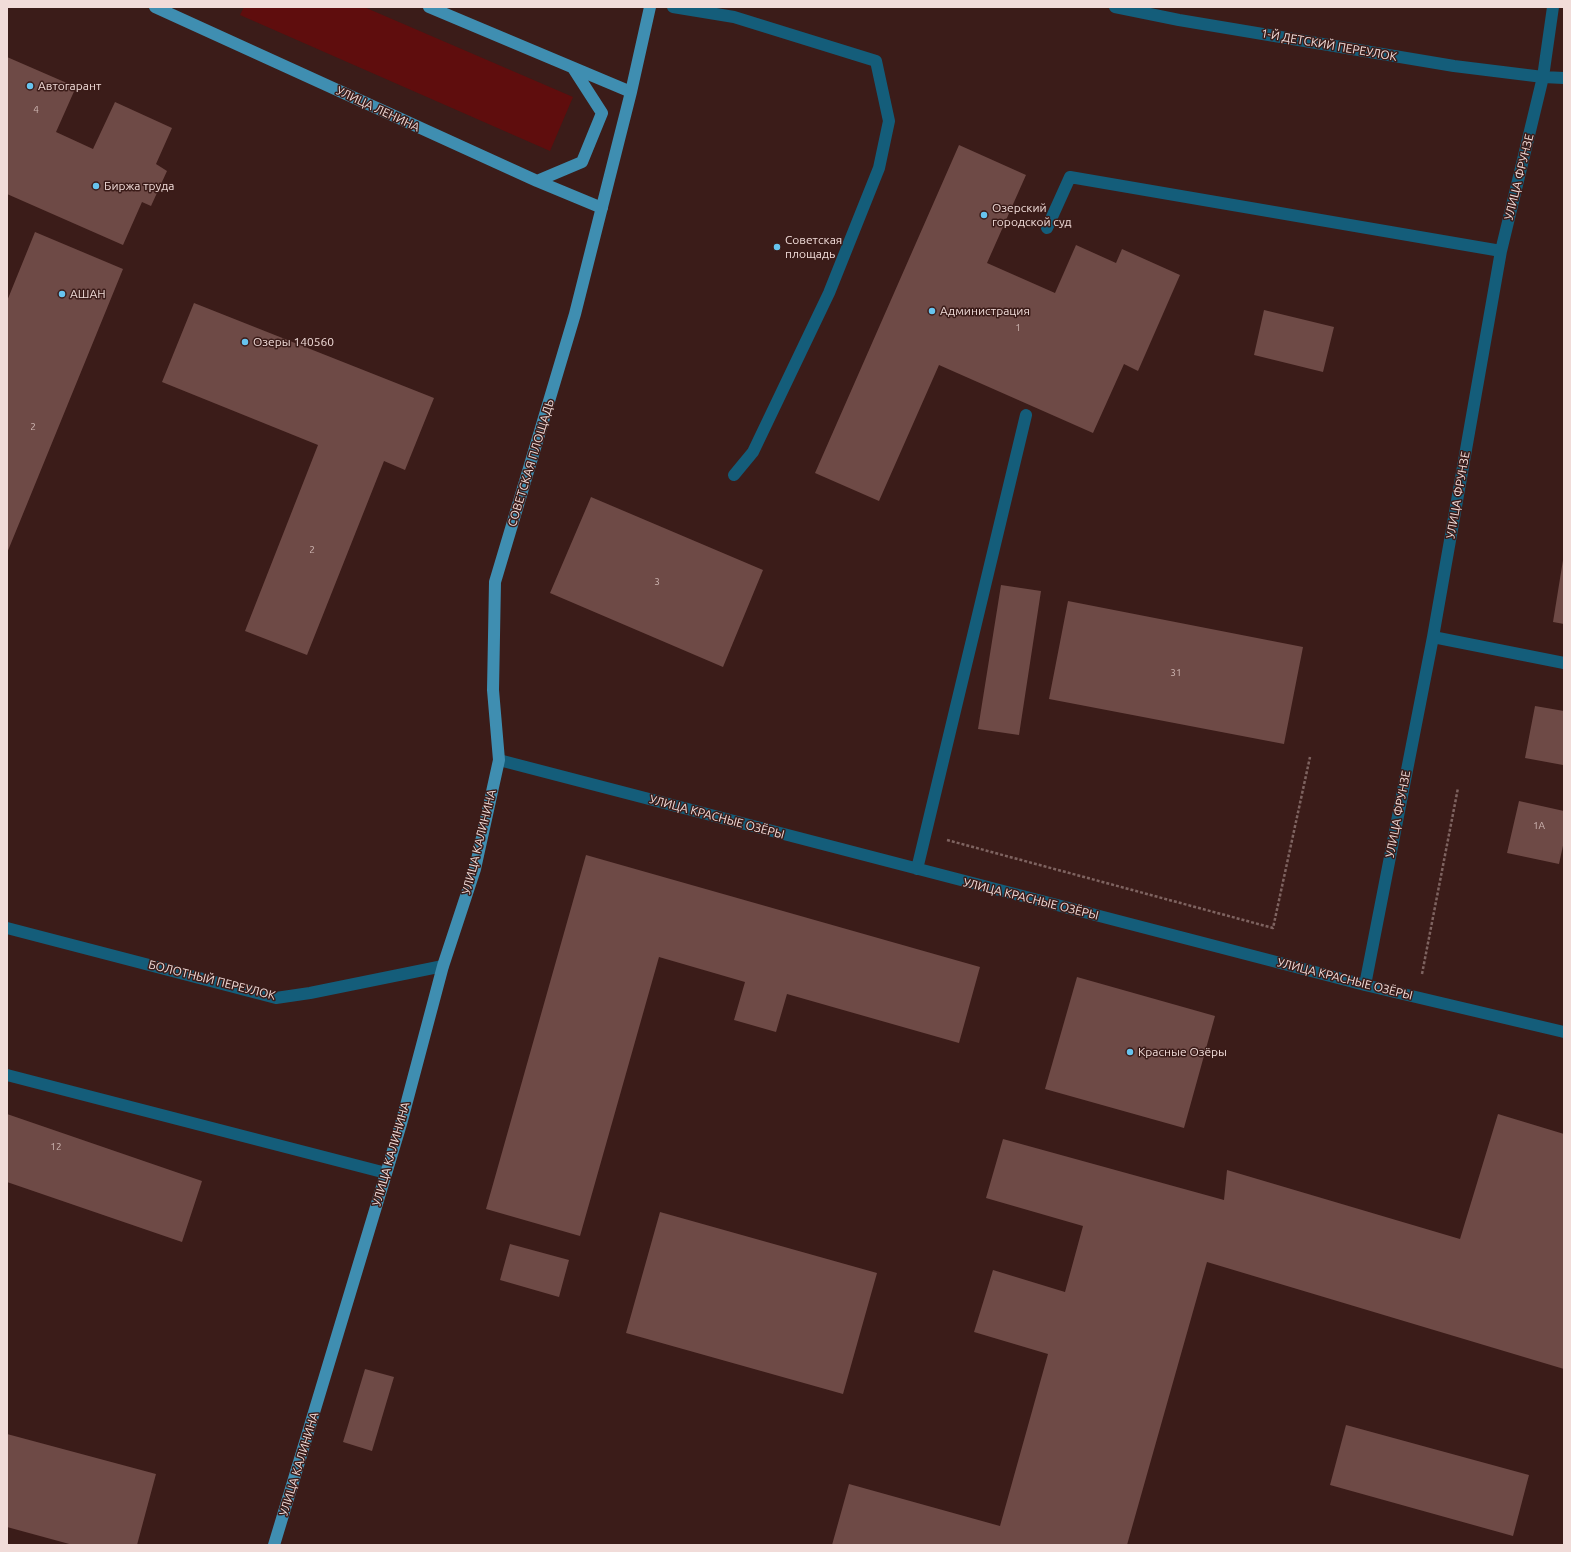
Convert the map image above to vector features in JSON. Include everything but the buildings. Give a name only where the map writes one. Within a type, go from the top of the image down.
[{"type":"main road","name":"УЛИЦА ЛЕНИНА","points":[[155,7],[538,181],[602,208]]},
{"type":"main road","points":[[429,7],[632,92]]},
{"type":"main road","name":"СОВЕТСКАЯ ПЛОЩАДЬ","points":[[499,760],[492,690],[495,582],[575,314],[632,92],[650,7]]},
{"type":"main road","points":[[538,181],[582,162],[602,112],[573,68]]},
{"type":"main road","name":"УЛИЦА КАЛИНИНА","points":[[274,1545],[386,1173],[443,966],[475,869],[499,760]]},
{"type":"street","points":[[673,7],[734,17],[876,62],[889,121],[879,168],[829,293],[753,452],[734,475]]},
{"type":"street","name":"1-Й ДЕТСКИЙ ПЕРЕУЛОК","points":[[1115,7],[1179,20],[1454,66],[1543,77],[1564,78]]},
{"type":"street","name":"УЛИЦА ФРУНЗЕ","points":[[1364,985],[1433,637],[1501,251],[1543,77],[1554,7]]},
{"type":"street","points":[[1048,228],[1070,177],[1501,251]]},
{"type":"street","points":[[917,869],[1026,415]]},
{"type":"street","points":[[1433,637],[1564,663]]},
{"type":"street","name":"УЛИЦА КРАСНЫЕ ОЗЁРЫ","points":[[499,760],[1364,985],[1564,1032]]},
{"type":"street","name":"БОЛОТНЫЙ ПЕРЕУЛОК","points":[[7,928],[276,998],[310,993],[443,966]]},
{"type":"street","points":[[7,1075],[386,1173]]},
{"type":"path","points":[[925,834],[1273,928],[1310,757]]},
{"type":"path","points":[[1417,997],[1458,788]]},
{"type":"shaded area","points":[[244,7],[364,7],[573,97],[550,151],[240,15]]},
{"type":"place","name":"Автогарант","points":[[30,86]]},
{"type":"place","name":"Биржа труда","points":[[96,186]]},
{"type":"place","name":"Озерский городской суд","points":[[984,215]]},
{"type":"place","name":"Советская площадь","points":[[777,247]]},
{"type":"place","name":"АШАН","points":[[62,294]]},
{"type":"place","name":"Администрация","points":[[932,311]]},
{"type":"place","name":"Озеры 140560","points":[[245,342]]},
{"type":"place","name":"Красные Озёры","points":[[1130,1052]]}]
